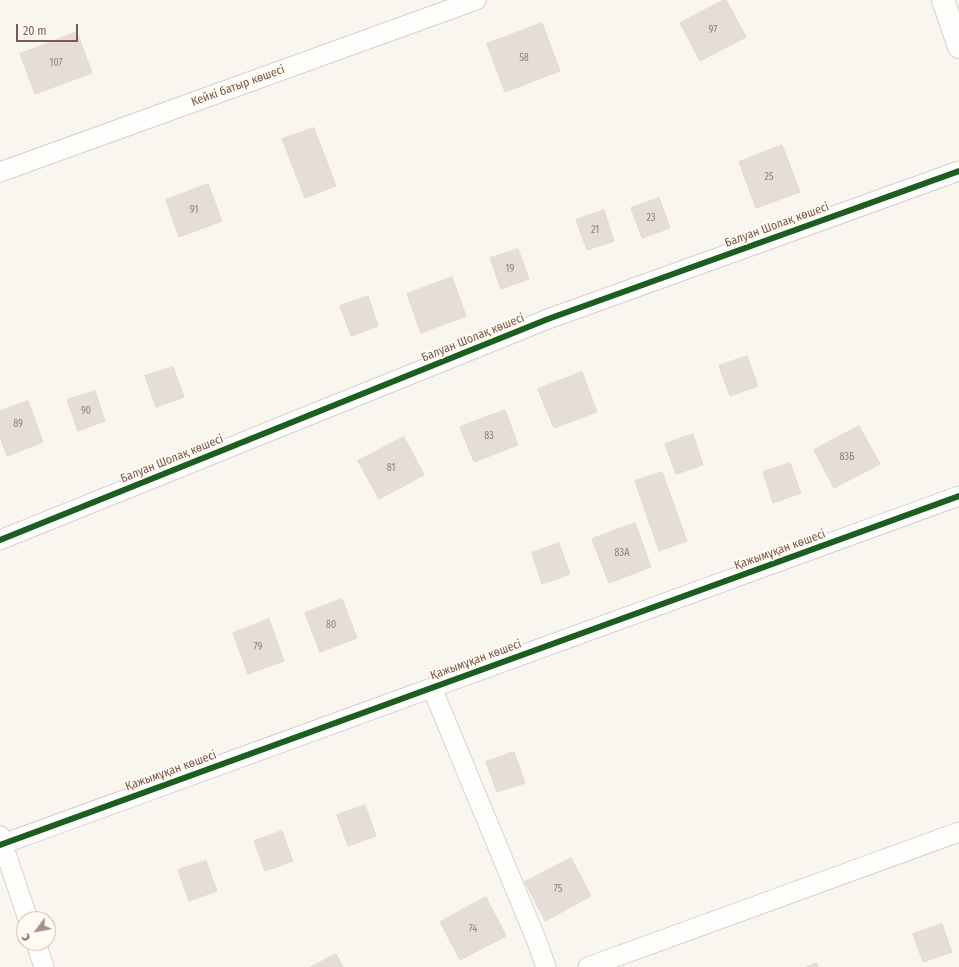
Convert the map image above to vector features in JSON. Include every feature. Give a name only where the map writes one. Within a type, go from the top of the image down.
[{"type":"main road","points":[[943,0],[959,47]]},
{"type":"street","name":"Кейкі батыр көшесі","points":[[0,172],[476,0]]},
{"type":"street","name":"Балуан Шолақ көшесі","points":[[0,540],[548,319],[959,171]]},
{"type":"street","name":"Қажымұқан көшесі","points":[[1,841],[432,688],[959,496]]},
{"type":"street","points":[[432,688],[534,932],[546,967]]},
{"type":"street","points":[[588,967],[959,832]]},
{"type":"street","points":[[1,841],[25,911]]},
{"type":"street","points":[[39,951],[44,967]]},
{"type":"building","points":[[726,0],[746,37],[700,61],[680,23]]},
{"type":"building","points":[[542,23],[560,71],[505,92],[487,44]]},
{"type":"building","points":[[77,32],[92,73],[35,94],[20,54]]},
{"type":"building","points":[[314,128],[336,186],[305,198],[282,139]]},
{"type":"building","points":[[782,145],[800,192],[756,208],[739,162]]},
{"type":"building","points":[[208,184],[222,221],[179,237],[166,200]]},
{"type":"building","points":[[659,198],[670,228],[642,238],[631,208]]},
{"type":"building","points":[[604,210],[614,241],[587,250],[576,220]]},
{"type":"building","points":[[518,249],[529,279],[501,289],[490,258]]},
{"type":"building","points":[[452,277],[466,316],[421,333],[407,294]]},
{"type":"building","points":[[368,296],[378,326],[351,336],[340,306]]},
{"type":"building","points":[[747,356],[758,386],[730,396],[719,366]]},
{"type":"building","points":[[173,367],[184,397],[156,407],[145,376]]},
{"type":"building","points":[[582,372],[597,412],[554,428],[538,389]]},
{"type":"building","points":[[95,391],[105,421],[78,431],[67,400]]},
{"type":"building","points":[[28,401],[43,442],[7,456],[0,437],[0,411]]},
{"type":"building","points":[[505,410],[518,445],[474,462],[460,427]]},
{"type":"building","points":[[859,426],[880,464],[834,488],[814,450]]},
{"type":"building","points":[[693,434],[703,465],[676,474],[665,444]]},
{"type":"building","points":[[404,437],[424,475],[379,499],[358,461]]},
{"type":"building","points":[[790,463],[801,493],[773,503],[763,472]]},
{"type":"building","points":[[662,472],[687,541],[659,551],[635,481]]},
{"type":"building","points":[[635,523],[651,567],[609,583],[592,539]]},
{"type":"building","points":[[559,543],[570,574],[542,584],[532,553]]},
{"type":"building","points":[[342,599],[357,638],[320,652],[305,613]]},
{"type":"building","points":[[269,619],[284,661],[248,674],[233,633]]},
{"type":"building","points":[[514,752],[525,783],[497,792],[486,762]]},
{"type":"building","points":[[365,805],[376,836],[348,846],[337,815]]},
{"type":"building","points":[[282,831],[293,861],[265,871],[254,841]]},
{"type":"building","points":[[571,858],[591,896],[545,921],[525,882]]},
{"type":"building","points":[[206,861],[217,891],[189,901],[178,870]]},
{"type":"building","points":[[486,897],[506,936],[460,960],[440,922]]},
{"type":"building","points":[[942,924],[952,952],[923,962],[913,934]]},
{"type":"building","points":[[336,954],[343,967],[311,967]]},
{"type":"building","points":[[817,963],[818,967],[807,967]]},
{"type":"cycle path","points":[[0,540],[548,319],[959,171]]},
{"type":"cycle path","points":[[0,845],[959,496]]}]
